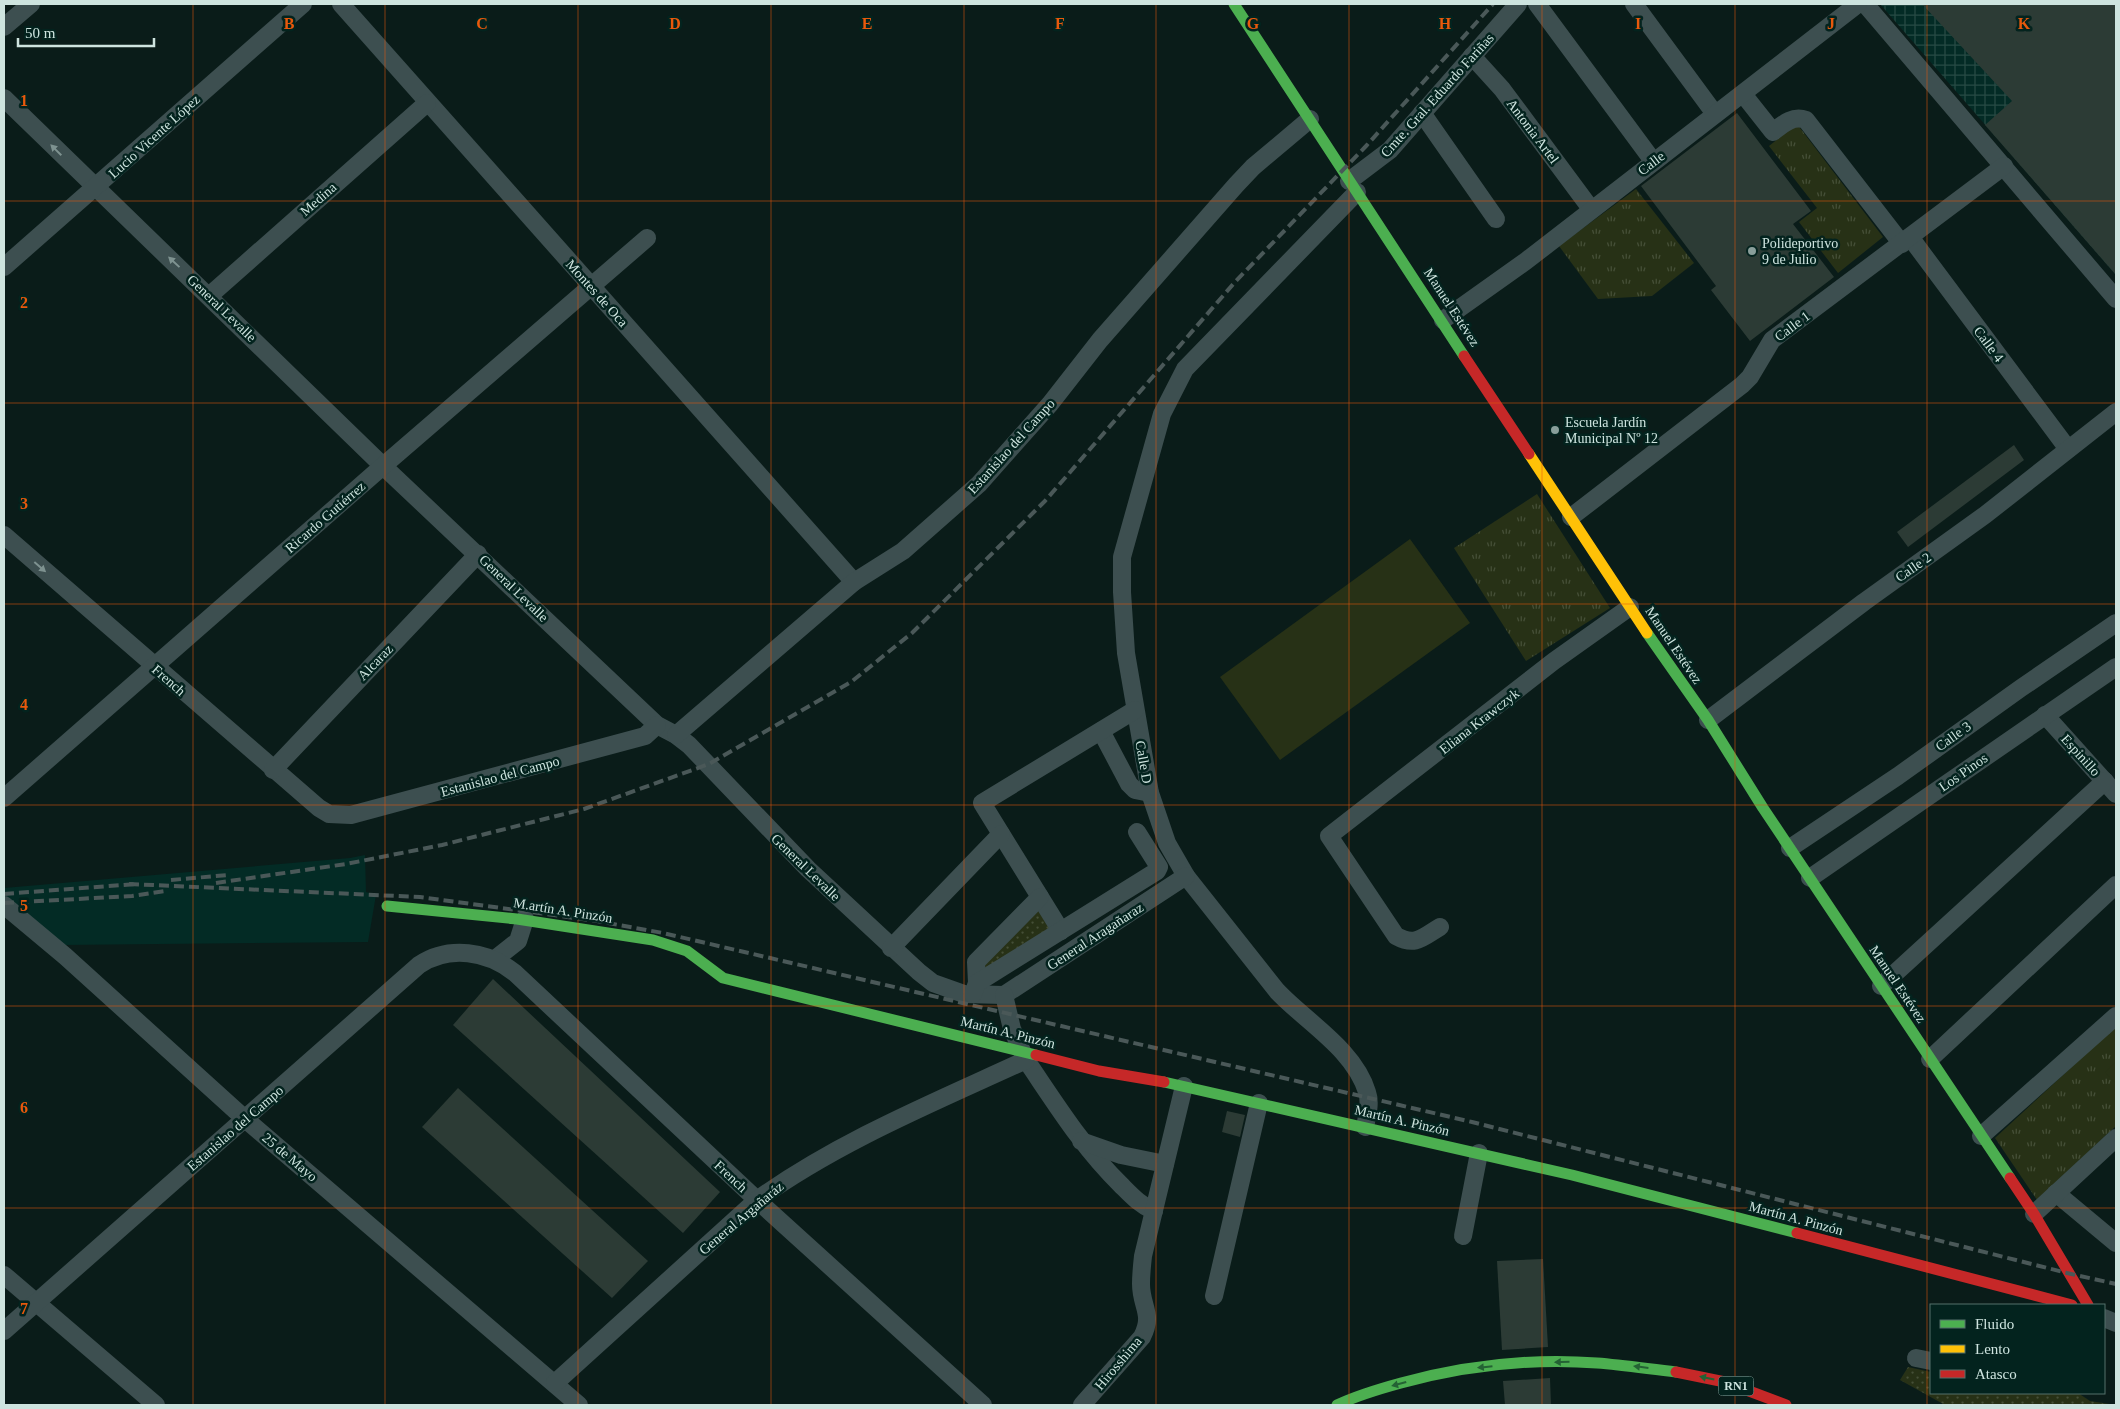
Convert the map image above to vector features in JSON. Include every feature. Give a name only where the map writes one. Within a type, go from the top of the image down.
[{"type":"main road","name":"Manuel Estévez","points":[[1234,4],[1630,607],[1708,720],[1881,986],[2034,1214],[2087,1304]]},
{"type":"main road","name":"M.artín A. Pinzón","points":[[387,906],[525,919],[633,936],[688,952],[699,959],[714,974],[723,978]]},
{"type":"main road","name":"Martín A. Pinzón","points":[[723,978],[1024,1055],[1184,1086],[1572,1175],[2068,1304]]},
{"type":"main road","name":"RN1","points":[[1332,1404],[1442,1372],[1504,1365],[1596,1363],[1644,1367],[1725,1382],[1786,1405]]},
{"type":"street","points":[[4,27],[31,4]]},
{"type":"street","name":"Lucio Vicente López","points":[[4,267],[303,4]]},
{"type":"street","name":"Montes de Oca","points":[[341,4],[854,582]]},
{"type":"street","name":"Cmte. Gral. Eduardo Fariñas","points":[[1209,343],[1381,158],[1518,4]]},
{"type":"street","points":[[1537,4],[1653,161]]},
{"type":"street","points":[[1634,4],[1715,114]]},
{"type":"street","name":"Calle","points":[[1443,320],[1526,261],[1858,4]]},
{"type":"street","points":[[1865,4],[2116,299]]},
{"type":"street","name":"Antonia Artel","points":[[1472,56],[1502,89],[1591,209]]},
{"type":"street","name":"Calle 4","points":[[1743,94],[1773,132],[1792,119],[1800,118],[1806,120],[1906,240],[2068,449]]},
{"type":"street","name":"General Levalle","points":[[4,98],[383,466],[657,725],[676,735],[709,764],[795,857],[891,948],[933,982],[964,994],[975,988],[1004,995]]},
{"type":"street","name":"Medina","points":[[209,296],[427,103]]},
{"type":"street","points":[[1422,113],[1496,219]]},
{"type":"street","name":"Estanislao del Campo","points":[[676,735],[854,582],[903,551],[979,484],[1050,404],[1100,340],[1236,185],[1253,167],[1310,119]]},
{"type":"street","name":"Calle 1","points":[[1571,517],[1742,385],[1750,376],[1772,340],[2004,166]]},
{"type":"street","name":"Ricardo Gutiérrez","points":[[4,798],[153,666],[647,238]]},
{"type":"street","name":"Calle D","points":[[1209,343],[1185,369],[1162,414],[1122,557],[1122,592],[1126,644],[1135,710],[1150,793],[1168,843],[1186,876],[1277,991],[1346,1056],[1367,1092],[1369,1103],[1365,1127]]},
{"type":"street","name":"Calle 2","points":[[1708,720],[1864,602],[1985,515],[2116,412]]},
{"type":"street","name":"French","points":[[4,535],[273,770],[319,808],[329,814],[339,816]]},
{"type":"street","name":"Alcaraz","points":[[273,770],[478,554]]},
{"type":"street","name":"Eliana Krawczyk","points":[[1440,927],[1414,942],[1406,942],[1396,936],[1329,836],[1554,662],[1630,607]]},
{"type":"street","name":"Calle 3","points":[[1790,848],[1898,776],[2116,623]]},
{"type":"street","name":"Los Pinos","points":[[1810,878],[2116,667]]},
{"type":"street","points":[[1061,931],[982,804],[1135,710]]},
{"type":"street","name":"Espinillo","points":[[2045,715],[2110,788]]},
{"type":"street","name":"Estanislao del Campo","points":[[339,816],[360,813],[645,736],[657,725]]},
{"type":"street","points":[[1101,731],[1129,784],[1135,790],[1150,793]]},
{"type":"street","points":[[1881,986],[2110,788]]},
{"type":"street","points":[[975,988],[1061,931],[1158,871],[1159,867],[1136,832]]},
{"type":"street","points":[[891,948],[1001,834]]},
{"type":"street","name":"General Aragañaraz","points":[[1004,995],[1186,876]]},
{"type":"street","points":[[1930,1059],[2116,885]]},
{"type":"street","points":[[975,988],[976,962],[1040,897]]},
{"type":"street","name":"25 de Mayo","points":[[4,905],[65,956],[246,1119],[579,1405]]},
{"type":"street","points":[[495,959],[518,941],[525,919]]},
{"type":"street","name":"Estanislao del Campo","points":[[4,1331],[419,965],[445,953],[477,954]]},
{"type":"street","name":"French","points":[[477,954],[495,959],[515,973],[757,1200],[983,1405]]},
{"type":"street","points":[[1004,995],[1007,1013],[1024,1055],[1081,1141],[1107,1171],[1142,1206],[1154,1211],[1184,1086]]},
{"type":"street","points":[[1981,1136],[2116,1016]]},
{"type":"street","name":"General Argañaráz","points":[[555,1383],[757,1200],[783,1181],[830,1154],[1024,1055]]},
{"type":"street","points":[[1214,1296],[1259,1103]]},
{"type":"street","points":[[2034,1214],[2116,1138]]},
{"type":"street","points":[[1081,1141],[1121,1155],[1165,1164]]},
{"type":"street","points":[[1463,1236],[1479,1153]]},
{"type":"street","points":[[2056,1193],[2116,1243]]},
{"type":"street","name":"Hirosshima","points":[[1082,1405],[1142,1336],[1147,1326],[1148,1318],[1141,1284],[1143,1256],[1154,1211]]},
{"type":"street","points":[[4,1275],[156,1405]]},
{"type":"shaded area","points":[[1880,4],[2116,4],[2116,275]]},
{"type":"shaded area","points":[[365,855],[366,892],[376,895],[368,942],[62,945],[4,913],[4,888],[350,858]]},
{"type":"green space","points":[[1797,124],[1883,237],[1838,273],[1799,222],[1817,208],[1769,146]]},
{"type":"green space","points":[[1636,189],[1694,263],[1652,296],[1598,299],[1559,246]]},
{"type":"green space","points":[[1537,494],[1610,608],[1526,661],[1454,548]]},
{"type":"green space","points":[[1410,539],[1470,623],[1280,760],[1220,677]]},
{"type":"green space","points":[[1040,909],[1053,930],[983,972],[984,961]]},
{"type":"green space","points":[[2116,1026],[2116,1126],[2037,1200],[1995,1138]]},
{"type":"green space","points":[[2116,1062],[2116,1084],[2105,1072]]},
{"type":"green space","points":[[1908,1367],[1930,1372],[1930,1394],[2080,1394],[2090,1401],[2116,1405],[1945,1405],[1900,1380]]},
{"type":"building","points":[[1922,4],[2116,4],[2116,275],[1985,125],[2012,101]]},
{"type":"building","name":"Polideportivo 9 de Julio","points":[[1737,113],[1811,211],[1793,224],[1834,277],[1750,341],[1711,290],[1716,286],[1641,186]]},
{"type":"building","points":[[2014,445],[2024,460],[1908,547],[1897,532]]},
{"type":"building","points":[[493,979],[720,1192],[683,1233],[453,1025]]},
{"type":"building","points":[[458,1088],[648,1261],[612,1298],[422,1127]]},
{"type":"building","points":[[1227,1111],[1245,1115],[1240,1137],[1222,1132]]},
{"type":"building","points":[[1543,1259],[1548,1347],[1502,1350],[1497,1261]]},
{"type":"building","points":[[1550,1378],[1551,1405],[1505,1405],[1503,1381]]},
{"type":"railway","points":[[216,883],[346,864],[442,845],[584,809],[709,764],[851,682],[912,633],[1045,501],[1235,282],[1367,145],[1493,4]]},
{"type":"railway","points":[[171,880],[228,875]]},
{"type":"railway","points":[[129,884],[420,897],[597,921],[663,933],[1472,1122],[2116,1284]]},
{"type":"railway","points":[[4,894],[136,884]]},
{"type":"railway","points":[[4,903],[132,896],[165,891]]},
{"type":"traffic: fast","points":[[1234,4],[1464,356]]},
{"type":"traffic: fast","points":[[1647,633],[1708,720],[1763,808],[2010,1178]]},
{"type":"traffic: fast","points":[[387,906],[517,919],[653,940],[687,951],[723,978],[1036,1055]]},
{"type":"traffic: fast","points":[[1164,1082],[1572,1175],[1797,1233]]},
{"type":"traffic: fast","points":[[1337,1405],[1361,1395],[1425,1377],[1498,1365],[1572,1362],[1676,1372]]},
{"type":"traffic: slow","points":[[1529,454],[1647,633]]},
{"type":"traffic: jam","points":[[1464,356],[1529,454]]},
{"type":"traffic: jam","points":[[1036,1055],[1099,1071],[1164,1082]]},
{"type":"traffic: jam","points":[[2010,1178],[2034,1214],[2087,1304]]},
{"type":"traffic: jam","points":[[1797,1233],[2068,1304]]},
{"type":"traffic: jam","points":[[1676,1372],[1725,1382],[1786,1405]]},
{"type":"place","name":"Polideportivo 9 de Julio","points":[[1752,251]]},
{"type":"place","name":"Escuela Jardín Municipal Nº 12","points":[[1555,430]]}]
